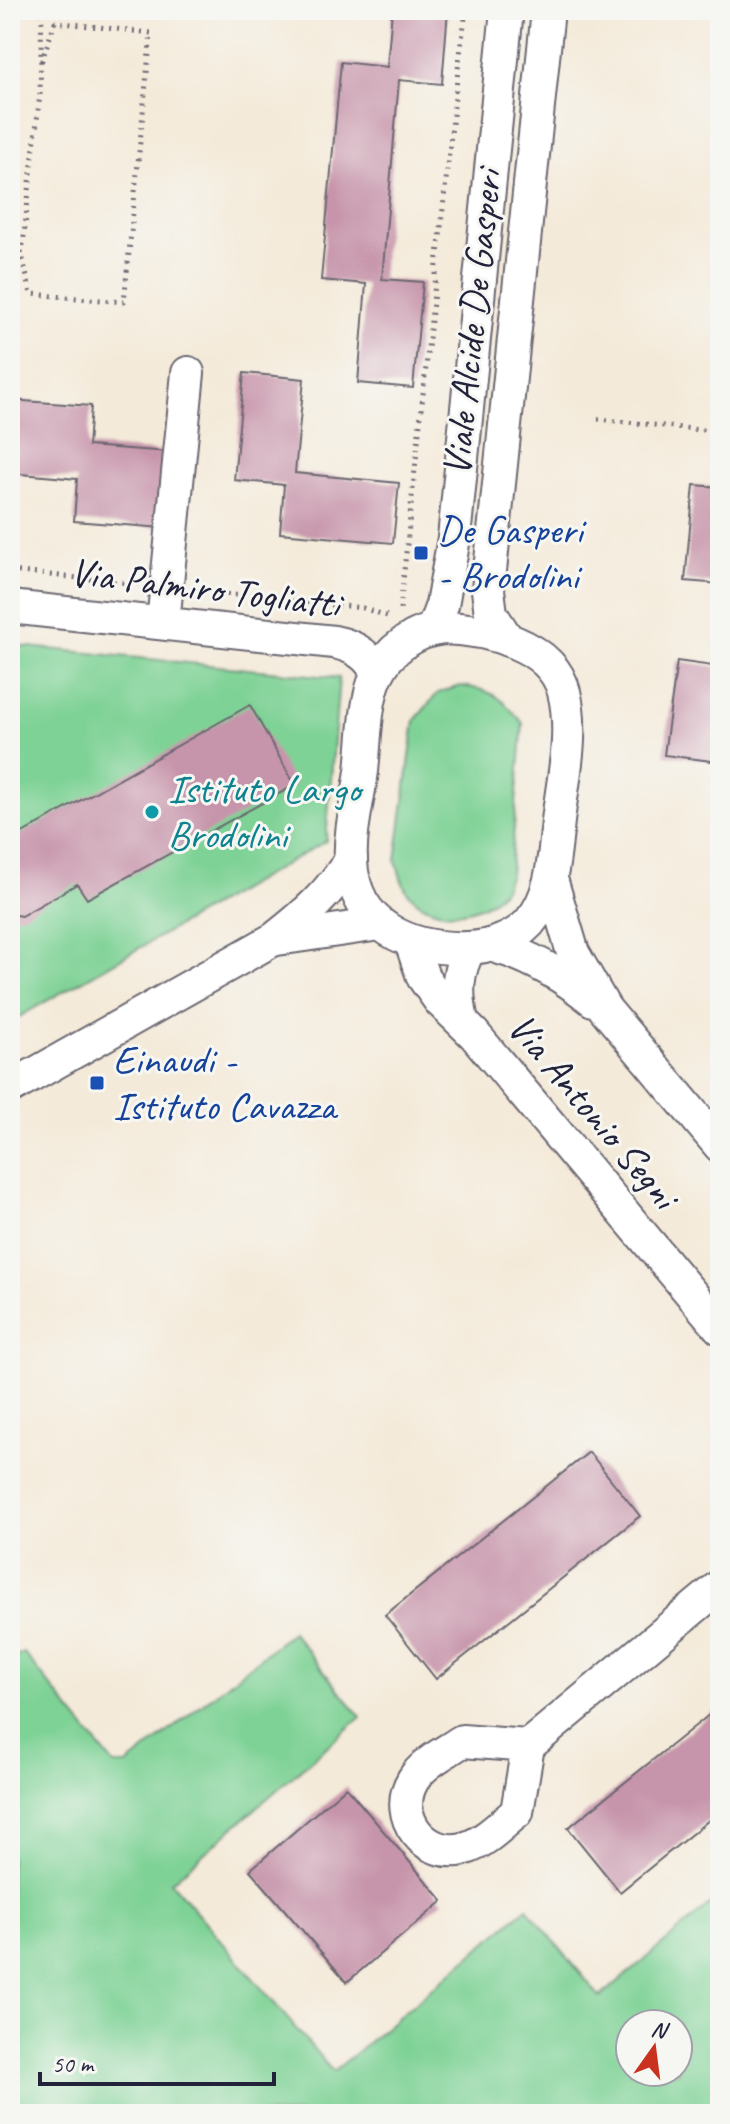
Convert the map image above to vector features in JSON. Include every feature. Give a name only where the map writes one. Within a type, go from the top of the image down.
[{"type":"street","name":"Viale Alcide De Gasperi","points":[[433,629],[442,605],[454,538],[507,10]]},
{"type":"street","name":"Viale Alcide De Gasperi","points":[[508,640],[491,614],[488,590],[548,10]]},
{"type":"street","points":[[163,623],[188,373]]},
{"type":"street","name":"Via Palmiro Togliatti","points":[[10,607],[342,644],[365,655],[374,664],[377,674]]},
{"type":"street","points":[[480,947],[512,936],[529,923],[551,879],[567,741],[564,689],[538,656],[508,640],[478,631],[433,629],[398,646],[377,674],[370,705],[351,859],[357,887],[370,914],[380,924],[411,942],[518,953],[555,972],[605,1009]]},
{"type":"street","points":[[10,1088],[274,939],[312,909],[334,885],[351,859]]},
{"type":"street","points":[[551,879],[573,953],[605,1009],[720,1146]]},
{"type":"street","points":[[274,939],[380,924]]},
{"type":"street","name":"Via Antonio Segni","points":[[411,942],[423,977],[440,1001],[462,1021],[720,1328]]},
{"type":"street","name":"Via Antonio Segni","points":[[462,1021],[458,976],[480,947]]},
{"type":"street","points":[[528,1746],[720,1586]]},
{"type":"path","points":[[10,292],[21,251],[40,94],[42,10]]},
{"type":"path","points":[[10,571],[363,608],[391,618],[397,616],[466,10]]},
{"type":"path","points":[[21,251],[31,294],[124,302],[151,33],[55,22],[40,66]]},
{"type":"path","points":[[598,419],[720,432]]},
{"type":"green space","points":[[10,645],[339,678],[326,841],[10,1022]]},
{"type":"green space","points":[[460,686],[496,697],[523,723],[510,874],[502,891],[493,900],[470,911],[444,912],[431,909],[410,895],[396,860],[415,720],[438,693]]},
{"type":"green space","points":[[292,1632],[361,1717],[171,1882],[333,2072],[527,1908],[600,1997],[720,1896],[720,2114],[10,2114],[10,1660],[24,1653],[114,1765],[127,1765]]},
{"type":"building","points":[[392,10],[448,10],[442,84],[399,80],[382,279],[423,282],[413,388],[358,383],[366,284],[321,280],[341,62],[387,67]]},
{"type":"building","points":[[10,54],[18,55],[12,117],[10,117]]},
{"type":"building","points":[[244,373],[304,379],[295,473],[399,483],[393,543],[280,533],[284,485],[234,480]]},
{"type":"building","points":[[10,400],[91,406],[88,446],[169,452],[163,528],[74,521],[77,479],[10,473]]},
{"type":"building","points":[[694,485],[720,487],[720,584],[685,581]]},
{"type":"building","points":[[677,661],[720,667],[720,762],[664,755]]},
{"type":"building","name":"Istituto Largo Brodolini","points":[[250,705],[295,785],[87,899],[77,884],[21,916],[10,914],[10,840]]},
{"type":"building","points":[[589,1452],[640,1516],[436,1679],[385,1615]]},
{"type":"building","points":[[720,1706],[720,1811],[620,1892],[568,1828]]},
{"type":"building","points":[[346,1787],[443,1901],[347,1982],[250,1870]]},
{"type":"place","name":"De Gasperi - Brodolini","points":[[421,553]]},
{"type":"place","name":"Istituto Largo Brodolini","points":[[152,812]]},
{"type":"place","name":"Einaudi - Istituto Cavazza","points":[[97,1083]]}]
